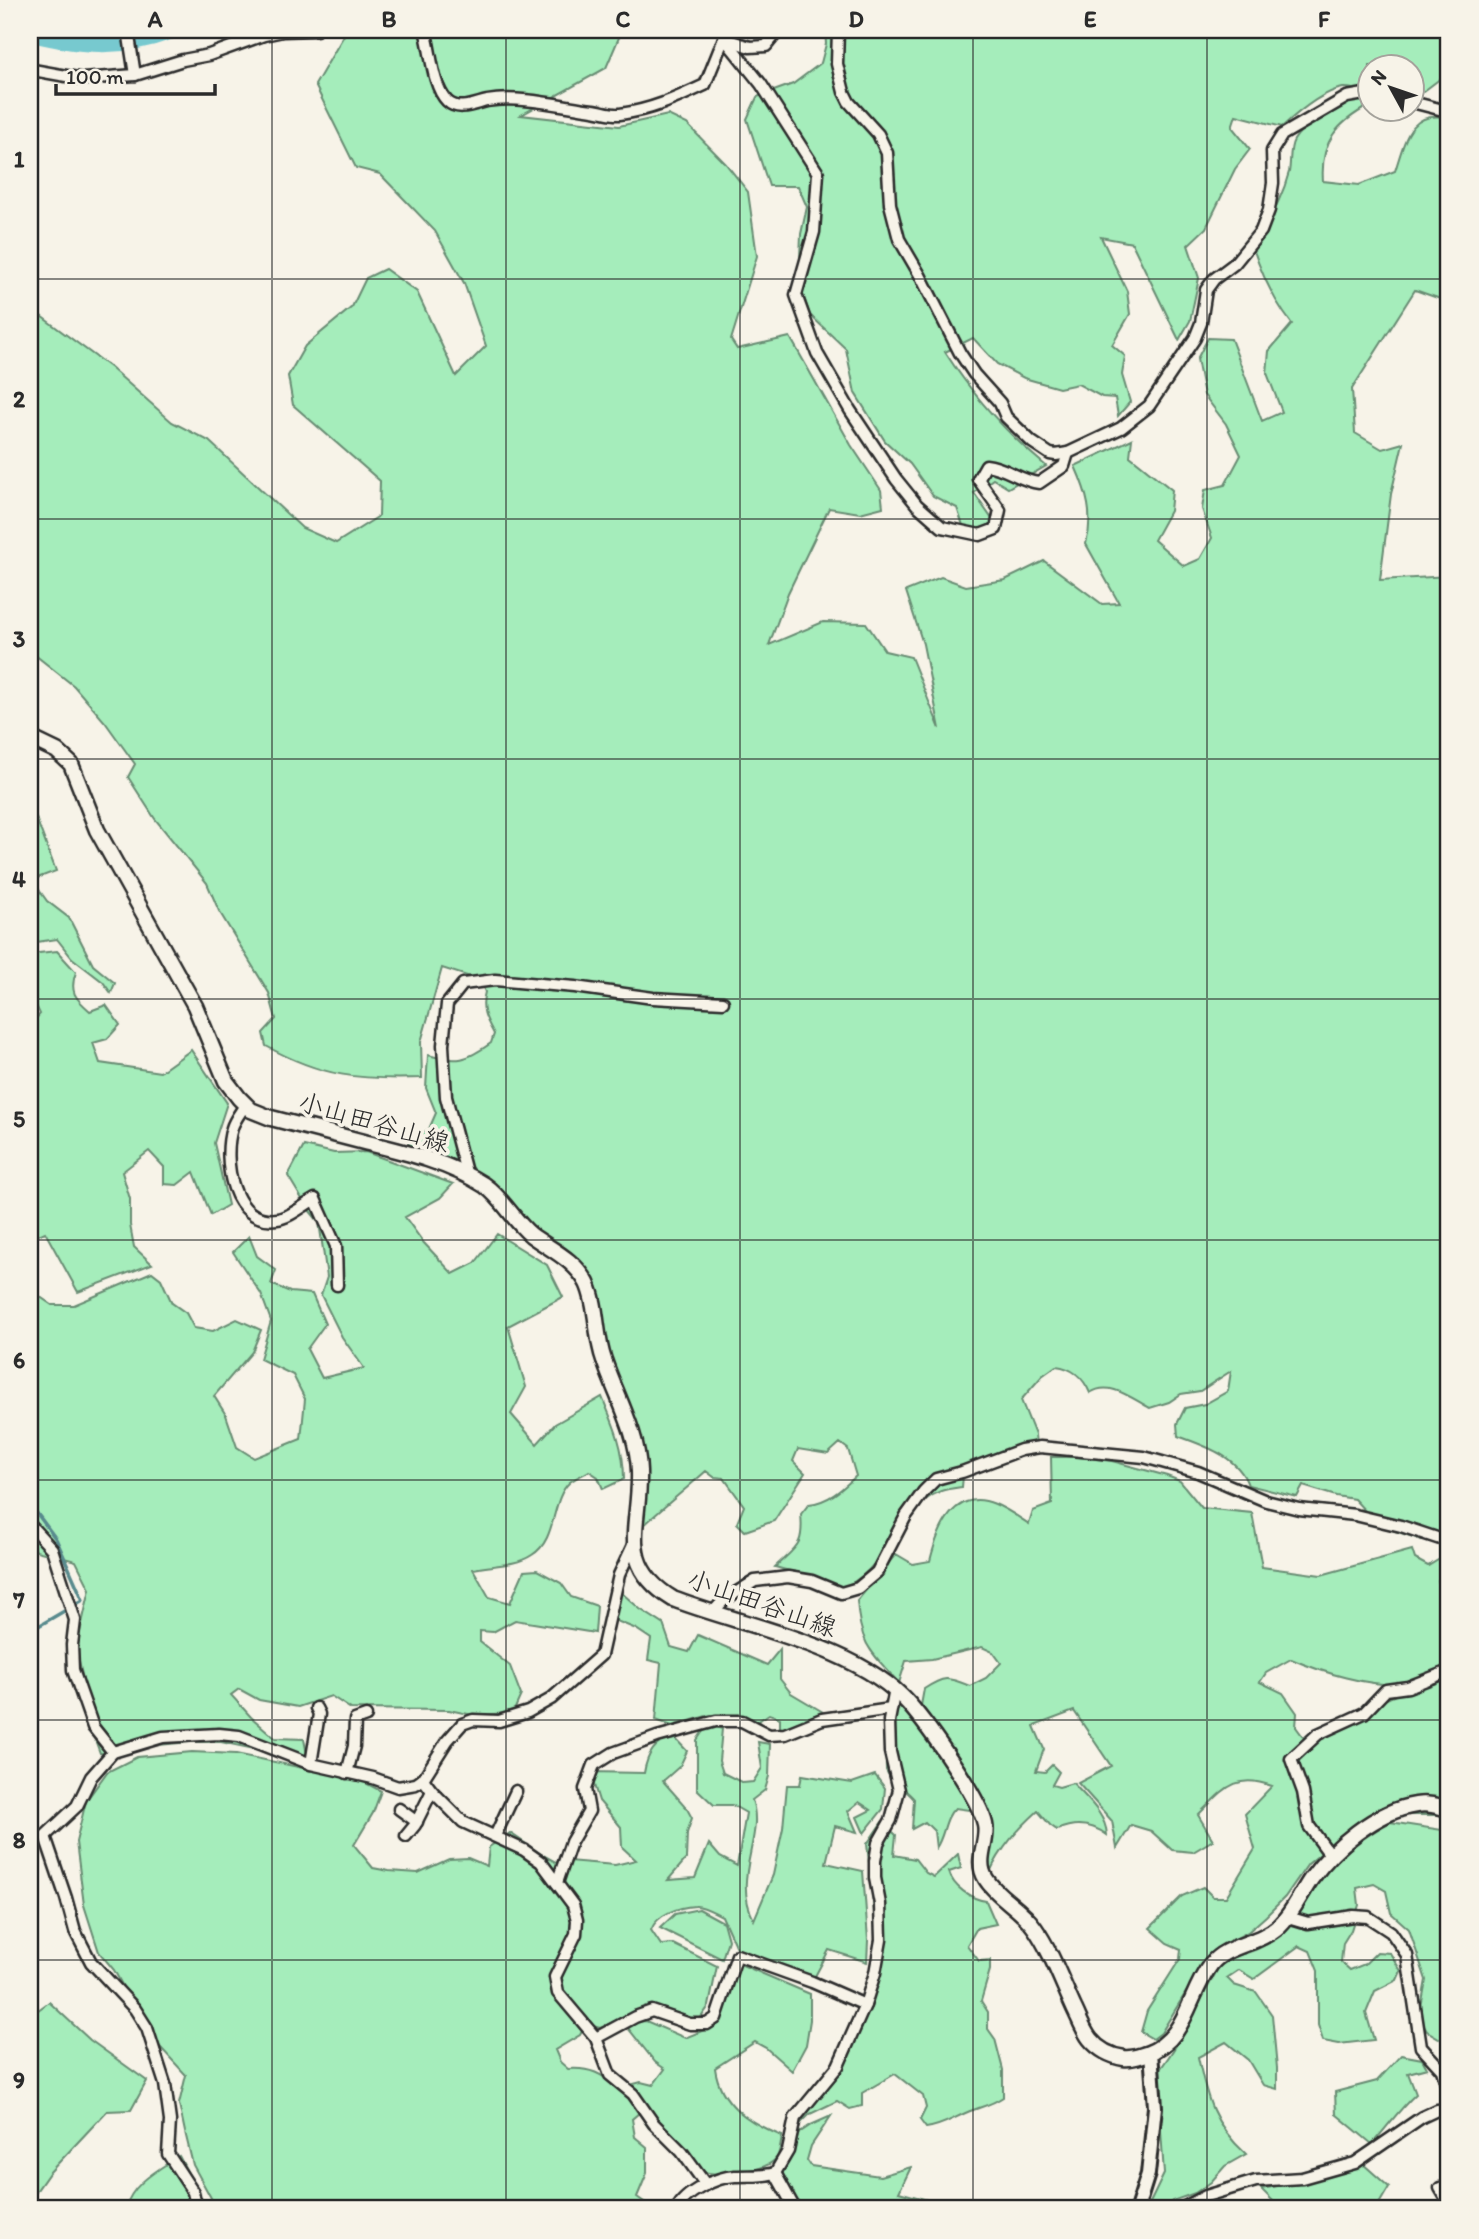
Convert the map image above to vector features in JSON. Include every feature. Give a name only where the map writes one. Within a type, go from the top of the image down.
[{"type":"main road","name":"小山田谷山線","points":[[30,738],[57,751],[71,764],[97,830],[195,1006],[226,1081],[245,1105],[271,1118],[426,1158],[467,1176],[492,1191],[528,1233],[562,1255],[577,1269],[587,1283],[603,1357],[636,1446],[639,1471],[633,1545],[639,1564],[654,1586],[673,1599],[851,1661],[895,1689],[919,1716],[982,1814],[986,1831],[981,1854],[987,1881],[1024,1915],[1036,1930],[1087,2034],[1102,2049],[1118,2056],[1134,2058],[1151,2052]]},
{"type":"main road","points":[[1151,2052],[1175,2033],[1208,1969],[1219,1956],[1266,1936],[1288,1917],[1313,1876],[1350,1838],[1399,1810],[1430,1804],[1449,1809]]},
{"type":"street","points":[[128,30],[135,75]]},
{"type":"street","points":[[31,72],[33,70],[83,79],[135,75],[209,55],[264,34],[316,30]]},
{"type":"street","points":[[425,30],[439,87],[446,101],[456,106],[466,107],[489,100],[509,99],[613,114],[664,105],[705,85],[724,38]]},
{"type":"street","points":[[724,38],[750,47],[766,46],[779,30]]},
{"type":"street","points":[[838,30],[837,64],[844,92],[887,149],[890,204],[897,234],[960,354],[1000,403],[1006,417],[1032,442],[1050,454],[1068,453],[1121,428],[1139,416],[1149,405],[1188,349],[1201,323],[1206,290],[1214,279],[1234,264],[1261,231],[1269,210],[1273,183],[1272,151],[1282,135],[1348,97],[1356,96]]},
{"type":"street","points":[[724,38],[761,84],[818,173],[814,232],[796,295],[817,353],[850,410],[910,496],[942,527],[980,535],[996,529],[1000,510],[978,479],[986,465],[999,466],[1027,482],[1040,483],[1065,466],[1068,453]]},
{"type":"street","points":[[1426,106],[1449,108]]},
{"type":"street","points":[[467,1176],[446,1097],[443,1045],[447,1004],[463,984],[495,980],[575,987],[653,998],[723,1002]]},
{"type":"street","points":[[245,1105],[232,1126],[228,1151],[233,1190],[248,1212],[260,1219],[279,1219],[315,1199],[336,1247],[337,1285]]},
{"type":"street","points":[[713,1612],[724,1600],[755,1581],[788,1577],[812,1581],[841,1593],[858,1588],[877,1572],[906,1516],[924,1490],[936,1479],[1021,1450],[1040,1447],[1144,1458],[1198,1472],[1266,1501],[1299,1509],[1355,1515],[1401,1526],[1449,1542]]},
{"type":"street","points":[[30,1525],[52,1549],[75,1620],[73,1670],[93,1727],[113,1752]]},
{"type":"street","points":[[197,2209],[193,2192],[169,2154],[170,2121],[166,2084],[147,2028],[135,2009],[91,1962],[75,1931],[45,1836],[76,1806],[91,1777],[113,1752],[163,1737],[219,1734],[239,1736],[311,1764],[398,1787],[415,1784],[423,1779],[447,1741],[462,1724],[474,1720],[499,1721],[527,1712],[551,1699],[601,1655],[619,1575],[633,1545]]},
{"type":"street","points":[[1331,1856],[1310,1826],[1292,1759],[1318,1734],[1364,1713],[1386,1690],[1408,1686],[1449,1671]]},
{"type":"street","points":[[677,2209],[681,2202],[706,2185],[732,2176],[765,2176],[775,2173],[788,2151],[795,2118],[838,2066],[865,2005],[881,1940],[880,1904],[875,1878],[878,1843],[891,1820],[899,1790],[890,1752],[889,1721],[895,1689]]},
{"type":"street","points":[[311,1764],[319,1714],[316,1708]]},
{"type":"street","points":[[557,1883],[571,1842],[589,1811],[585,1789],[594,1765],[613,1753],[657,1737],[716,1721],[741,1721],[769,1735],[785,1734],[822,1719],[891,1709]]},
{"type":"street","points":[[347,1773],[354,1746],[355,1720],[366,1716]]},
{"type":"street","points":[[423,1779],[463,1822],[524,1850],[541,1862],[573,1905],[577,1920],[576,1934],[555,1978],[558,1993],[596,2038],[610,2075],[633,2094],[654,2124],[682,2152],[706,2185]]},
{"type":"street","points":[[406,1836],[417,1822],[432,1791]]},
{"type":"street","points":[[495,1836],[516,1791]]},
{"type":"street","points":[[399,1809],[417,1822]]},
{"type":"street","points":[[1288,1917],[1308,1923],[1353,1916],[1368,1917],[1391,1932],[1407,1955],[1421,2047],[1442,2070],[1449,2093]]},
{"type":"street","points":[[596,2038],[652,2011],[690,2024],[707,2024],[716,2018],[737,1955],[812,1982],[865,2005]]},
{"type":"street","points":[[1137,2209],[1148,2174],[1155,2107],[1151,2052]]},
{"type":"street","points":[[1181,2209],[1206,2196],[1256,2181],[1302,2178],[1355,2163],[1422,2117],[1437,2110],[1449,2109]]},
{"type":"street","points":[[775,2173],[795,2209]]},
{"type":"street","points":[[1440,2188],[1449,2203],[1442,2209]]},
{"type":"green space","points":[[347,30],[626,30],[620,35],[606,68],[521,115],[619,126],[668,115],[687,124],[726,164],[748,192],[757,256],[731,340],[737,349],[790,337],[851,445],[881,490],[883,507],[860,513],[829,508],[788,593],[769,645],[823,622],[866,623],[885,651],[911,657],[940,729],[923,644],[906,591],[941,577],[966,586],[1005,580],[1044,561],[1102,604],[1119,603],[1086,544],[1088,504],[1075,466],[1132,439],[1130,456],[1172,490],[1170,511],[1154,540],[1184,566],[1200,559],[1212,538],[1202,509],[1205,490],[1225,485],[1241,455],[1226,424],[1204,395],[1197,359],[1208,338],[1231,339],[1262,421],[1282,412],[1267,373],[1269,351],[1292,324],[1279,306],[1252,245],[1283,192],[1289,172],[1292,143],[1299,133],[1313,122],[1352,99],[1356,100],[1356,114],[1340,126],[1328,144],[1324,155],[1323,181],[1359,185],[1395,171],[1406,138],[1417,123],[1426,122],[1426,118],[1436,116],[1449,118],[1449,158],[1439,161],[1449,184],[1449,302],[1415,290],[1352,389],[1355,433],[1382,449],[1403,443],[1391,494],[1380,580],[1449,576],[1449,1533],[1422,1540],[1379,1526],[1354,1499],[1303,1486],[1297,1497],[1248,1485],[1229,1459],[1178,1436],[1177,1424],[1185,1408],[1205,1404],[1228,1391],[1231,1371],[1200,1391],[1181,1394],[1169,1402],[1150,1408],[1113,1389],[1105,1388],[1090,1393],[1077,1374],[1056,1366],[1042,1376],[1021,1400],[1035,1435],[1037,1453],[989,1456],[964,1465],[962,1487],[941,1491],[925,1500],[912,1512],[868,1570],[855,1582],[838,1589],[818,1579],[775,1567],[797,1545],[801,1533],[801,1514],[809,1504],[829,1498],[856,1476],[848,1449],[840,1443],[828,1454],[798,1449],[793,1461],[805,1473],[774,1521],[745,1531],[737,1523],[744,1506],[724,1478],[714,1477],[706,1471],[636,1533],[633,1451],[593,1288],[513,1229],[480,1188],[406,1147],[429,1129],[436,1113],[426,1088],[428,1055],[461,1059],[475,1054],[491,1043],[494,1034],[485,1014],[485,992],[480,980],[442,968],[421,1042],[422,1078],[379,1078],[341,1074],[305,1064],[266,1046],[263,1033],[276,1019],[269,993],[219,911],[207,883],[155,819],[128,777],[135,764],[105,722],[74,686],[30,651],[30,308],[111,368],[172,422],[209,441],[302,528],[336,543],[379,516],[380,481],[293,405],[288,376],[305,346],[352,307],[366,278],[385,269],[417,292],[456,376],[486,346],[464,283],[435,231],[380,174],[356,168],[315,85]]},
{"type":"green space","points":[[825,30],[1444,30],[1441,39],[1449,58],[1449,72],[1426,89],[1426,52],[1356,52],[1356,90],[1343,88],[1326,94],[1310,103],[1282,127],[1236,115],[1232,127],[1250,149],[1235,169],[1206,228],[1188,245],[1199,278],[1190,321],[1179,340],[1132,243],[1101,237],[1127,291],[1130,314],[1112,345],[1125,356],[1122,375],[1130,402],[1118,416],[1115,398],[1102,397],[1078,384],[1059,388],[1024,378],[997,364],[973,338],[945,352],[991,413],[1046,466],[1008,488],[993,479],[974,493],[994,522],[967,537],[957,508],[933,496],[910,464],[885,441],[855,393],[846,349],[810,315],[799,283],[801,234],[807,207],[798,186],[769,186],[747,119],[757,97],[793,84],[821,63],[826,44]]},
{"type":"green space","points":[[30,802],[56,871],[32,880],[47,901],[69,918],[93,965],[115,983],[111,993],[103,982],[72,958],[57,939],[30,943]]},
{"type":"green space","points":[[57,951],[76,972],[73,990],[80,1002],[90,1011],[106,1005],[120,1025],[107,1039],[93,1043],[100,1063],[160,1072],[191,1050],[227,1103],[214,1143],[228,1205],[211,1215],[194,1172],[177,1185],[164,1184],[164,1167],[149,1151],[122,1172],[130,1199],[130,1225],[134,1247],[152,1264],[78,1292],[45,1232],[30,1239],[30,1025],[40,1014],[30,993],[30,954]]},
{"type":"green space","points":[[304,1146],[334,1153],[366,1152],[453,1184],[440,1198],[405,1217],[423,1242],[453,1274],[475,1263],[497,1234],[547,1265],[563,1297],[508,1326],[526,1387],[511,1414],[537,1444],[555,1424],[602,1397],[620,1447],[624,1479],[603,1489],[598,1477],[589,1471],[574,1479],[559,1499],[550,1530],[540,1548],[526,1559],[473,1569],[489,1597],[510,1603],[524,1571],[537,1570],[561,1583],[571,1597],[597,1606],[595,1633],[515,1620],[493,1632],[480,1631],[480,1642],[510,1666],[521,1695],[513,1713],[473,1715],[449,1710],[351,1709],[331,1696],[298,1707],[259,1700],[239,1689],[231,1695],[275,1738],[304,1739],[308,1760],[221,1742],[190,1742],[100,1753],[87,1718],[86,1692],[76,1649],[90,1589],[76,1561],[36,1551],[30,1538],[30,1290],[52,1305],[74,1305],[152,1272],[161,1279],[172,1303],[186,1313],[194,1328],[213,1331],[237,1319],[261,1330],[252,1352],[214,1396],[226,1415],[237,1447],[254,1458],[301,1439],[305,1399],[293,1375],[260,1359],[271,1321],[261,1294],[233,1252],[249,1236],[257,1256],[276,1270],[271,1284],[290,1292],[312,1294],[325,1324],[307,1349],[322,1378],[364,1368],[342,1337],[321,1295],[327,1277],[319,1222],[288,1176]]},
{"type":"green space","points":[[1051,1457],[1112,1461],[1167,1476],[1180,1481],[1202,1508],[1252,1513],[1262,1567],[1321,1575],[1412,1550],[1415,1559],[1428,1566],[1438,1560],[1446,1563],[1438,1581],[1443,1591],[1440,1600],[1445,1610],[1449,1610],[1449,1670],[1414,1682],[1389,1684],[1346,1678],[1291,1659],[1266,1673],[1260,1682],[1283,1693],[1297,1713],[1296,1727],[1307,1742],[1342,1729],[1382,1701],[1411,1688],[1449,1678],[1449,1801],[1438,1815],[1375,1815],[1345,1834],[1308,1864],[1285,1897],[1266,1916],[1248,1932],[1218,1948],[1202,1966],[1161,2033],[1153,2039],[1141,2032],[1147,2011],[1180,1959],[1181,1949],[1167,1943],[1150,1928],[1182,1896],[1203,1887],[1213,1897],[1226,1897],[1255,1849],[1245,1814],[1272,1786],[1248,1781],[1239,1782],[1223,1791],[1198,1815],[1213,1840],[1193,1852],[1172,1850],[1151,1831],[1131,1825],[1117,1848],[1112,1821],[1078,1783],[1111,1766],[1074,1711],[1034,1726],[1044,1749],[1036,1771],[1045,1772],[1052,1765],[1059,1772],[1052,1785],[1059,1787],[1073,1783],[1099,1813],[1107,1835],[1083,1825],[1057,1830],[1038,1811],[1010,1840],[989,1874],[985,1870],[984,1812],[955,1808],[936,1848],[934,1831],[925,1822],[912,1829],[914,1799],[886,1770],[885,1710],[889,1699],[904,1708],[920,1711],[924,1689],[931,1684],[947,1679],[970,1686],[986,1678],[1001,1663],[993,1652],[982,1647],[932,1659],[906,1661],[899,1683],[869,1647],[861,1628],[857,1601],[896,1554],[913,1564],[930,1561],[943,1524],[959,1506],[969,1501],[981,1500],[999,1506],[1029,1524],[1033,1511],[1052,1504]]},
{"type":"green space","points":[[615,1587],[640,1609],[663,1624],[671,1647],[689,1652],[698,1635],[767,1665],[780,1649],[780,1679],[791,1693],[823,1712],[780,1730],[780,1718],[769,1714],[754,1724],[741,1716],[710,1715],[672,1726],[656,1720],[661,1663],[648,1660],[651,1639],[614,1620],[617,1611]]},
{"type":"green space","points":[[708,1724],[722,1729],[719,1761],[723,1773],[743,1783],[753,1782],[762,1768],[758,1742],[770,1744],[769,1776],[765,1790],[752,1800],[755,1829],[746,1888],[754,1920],[773,1875],[783,1828],[787,1785],[800,1785],[802,1775],[852,1783],[875,1775],[885,1788],[883,1809],[864,1833],[857,1817],[871,1810],[859,1802],[848,1811],[857,1832],[835,1826],[826,1863],[863,1871],[867,1962],[829,1950],[813,1980],[737,1950],[722,1916],[698,1906],[682,1908],[663,1916],[651,1930],[661,1945],[673,1944],[717,1966],[709,2006],[699,2020],[647,2012],[633,2014],[600,2028],[586,2024],[580,2035],[555,2050],[560,2062],[568,2069],[583,2069],[595,2073],[619,2088],[641,2082],[653,2085],[665,2069],[655,2062],[624,2023],[646,2021],[685,2038],[719,2024],[735,1962],[810,1994],[806,2045],[792,2071],[755,2042],[715,2068],[723,2092],[738,2111],[782,2136],[778,2155],[772,2162],[743,2172],[704,2172],[648,2127],[639,2113],[632,2119],[635,2137],[647,2147],[647,2173],[637,2197],[647,2204],[670,2209],[217,2209],[193,2165],[185,2132],[179,2104],[186,2075],[149,2035],[114,1970],[99,1952],[84,1905],[76,1842],[86,1801],[107,1772],[137,1757],[192,1752],[236,1754],[360,1780],[381,1791],[373,1813],[354,1845],[373,1868],[389,1871],[418,1873],[449,1859],[468,1858],[487,1866],[489,1847],[510,1833],[561,1865],[568,1861],[615,1865],[636,1860],[622,1847],[621,1827],[599,1801],[590,1772],[644,1773],[653,1750],[673,1736],[687,1751],[680,1766],[663,1781],[692,1818],[687,1833],[686,1859],[668,1880],[695,1878],[709,1844],[720,1857],[737,1866],[746,1813],[732,1805],[714,1805],[697,1789],[697,1740]]},
{"type":"green space","points":[[882,1822],[896,1835],[894,1855],[915,1859],[926,1873],[934,1877],[958,1854],[961,1868],[949,1872],[954,1883],[974,1898],[986,1901],[996,1924],[977,1928],[967,1945],[979,1961],[990,1960],[990,1970],[981,2001],[988,2012],[988,2029],[995,2039],[1003,2070],[1003,2097],[926,2128],[920,2120],[926,2108],[923,2096],[895,2074],[862,2093],[862,2106],[850,2109],[837,2101],[810,2114],[800,2124],[810,2101],[840,2070],[862,2026],[880,1970],[867,1844]]},
{"type":"green space","points":[[1390,1822],[1449,1831],[1449,2044],[1427,2031],[1419,2018],[1426,1980],[1409,1929],[1391,1913],[1386,1891],[1374,1884],[1357,1888],[1359,1905],[1351,1930],[1343,1943],[1341,1962],[1350,1970],[1365,1964],[1377,1952],[1390,1953],[1401,1971],[1397,1980],[1375,1991],[1366,2013],[1374,2040],[1339,2044],[1323,2041],[1318,2025],[1318,1971],[1310,1951],[1299,1946],[1254,1979],[1239,1970],[1227,1978],[1234,1985],[1256,1992],[1272,2015],[1277,2089],[1263,2085],[1248,2060],[1226,2042],[1198,2057],[1213,2110],[1226,2132],[1246,2154],[1225,2166],[1211,2182],[1195,2193],[1172,2201],[1164,2209],[1147,2209],[1164,2174],[1157,2073],[1184,2032],[1223,1960],[1258,1949],[1276,1937],[1332,1865],[1359,1842]]},
{"type":"green space","points":[[699,1909],[723,1922],[728,1940],[722,1959],[660,1928],[675,1914]]},
{"type":"green space","points":[[49,2002],[90,2040],[147,2081],[131,2110],[107,2111],[49,2173],[30,2200],[30,2016]]},
{"type":"green space","points":[[1401,2055],[1422,2059],[1427,2068],[1408,2073],[1416,2094],[1372,2144],[1336,2114],[1335,2092],[1377,2081]]},
{"type":"green space","points":[[831,2116],[811,2146],[807,2160],[811,2166],[880,2176],[911,2167],[899,2192],[938,2203],[987,2201],[1002,2209],[790,2209],[781,2190],[781,2173],[789,2162],[799,2133]]},
{"type":"green space","points":[[179,2156],[207,2209],[125,2209],[140,2184]]},
{"type":"green space","points":[[1362,2163],[1389,2187],[1376,2209],[1281,2209],[1261,2189],[1331,2176]]},
{"type":"waterway","points":[[30,32],[100,43],[134,40],[170,30]]},
{"type":"waterway","points":[[30,1504],[56,1539],[83,1600],[30,1631]]}]
